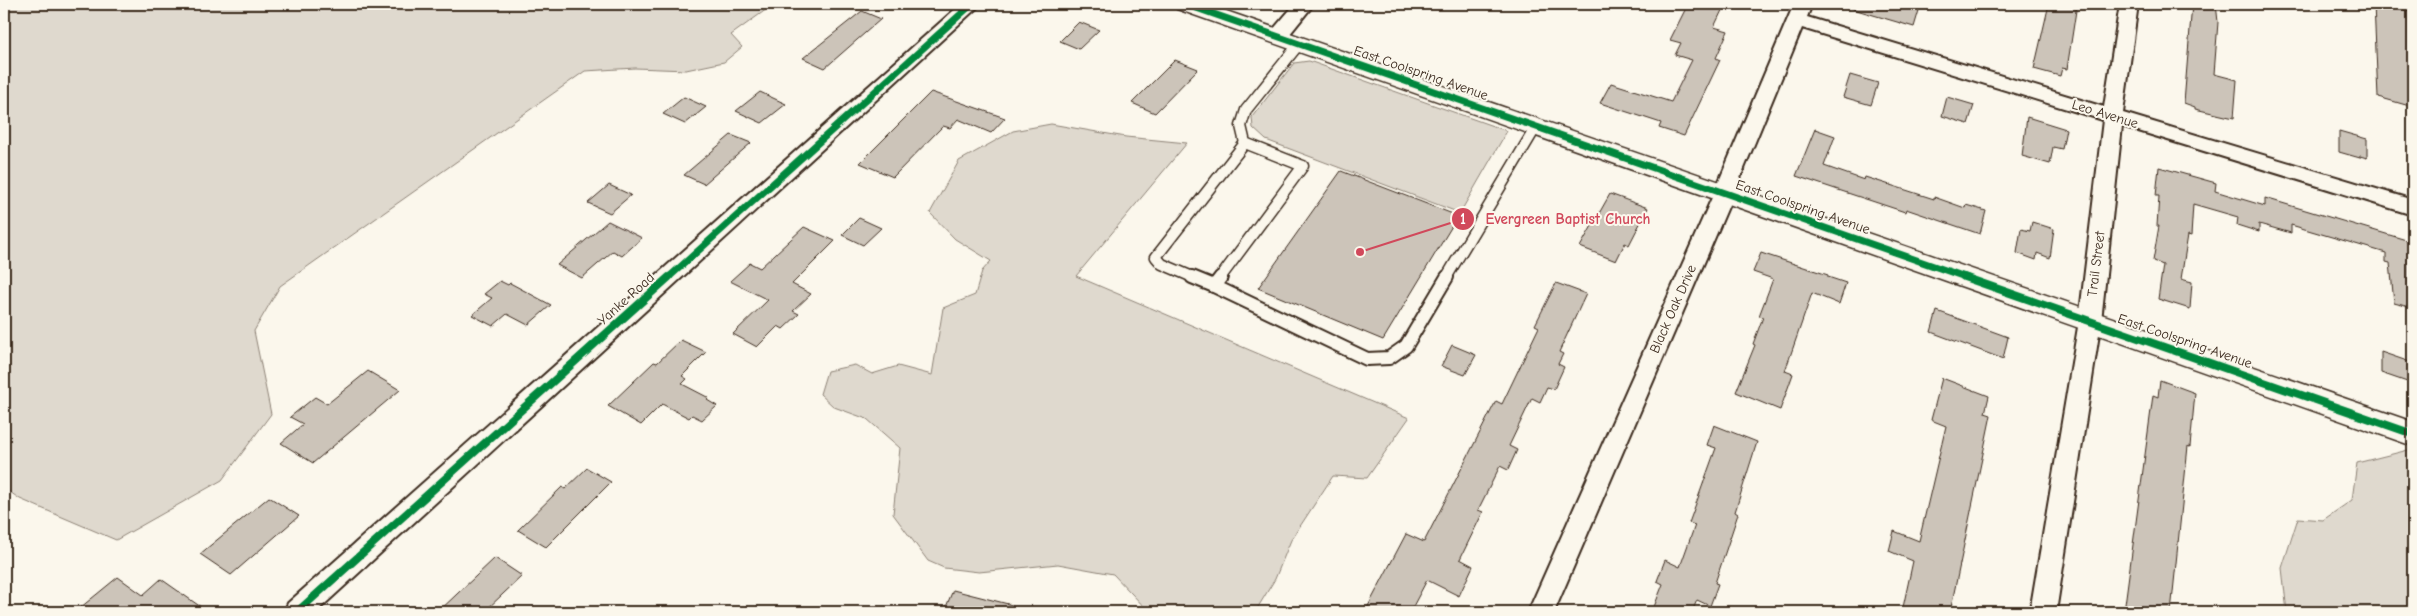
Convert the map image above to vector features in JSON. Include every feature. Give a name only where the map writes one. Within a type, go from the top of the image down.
[{"type":"street","name":"Yanke Road","points":[[297,612],[972,4]]},
{"type":"street","name":"East Coolspring Avenue","points":[[1185,4],[2413,434]]},
{"type":"street","points":[[1288,40],[1305,4]]},
{"type":"street","name":"Trail Street","points":[[2042,612],[2090,321],[2113,116],[2129,4]]},
{"type":"street","name":"Leo Avenue","points":[[1799,12],[2113,116],[2413,208]]},
{"type":"street","name":"Black Oak Drive","points":[[1540,612],[1724,193],[1799,12]]},
{"type":"lane","points":[[1214,286],[1303,166],[1246,143],[1242,134],[1241,119],[1288,40]]},
{"type":"lane","points":[[1246,143],[1156,256],[1162,264],[1214,286],[1367,358],[1389,358],[1406,346],[1536,127]]},
{"type":"shaded area","points":[[4,4],[774,4],[731,35],[742,47],[724,62],[686,70],[635,68],[585,71],[280,286],[254,331],[271,414],[222,480],[116,540],[20,499],[4,488]]},
{"type":"shaded area","points":[[1309,61],[1507,131],[1460,213],[1266,140],[1253,128],[1252,117],[1294,63]]},
{"type":"shaded area","points":[[1051,124],[1126,137],[1187,143],[1076,276],[1409,418],[1367,478],[1333,476],[1291,540],[1275,579],[1255,612],[1149,612],[1113,574],[1058,564],[979,572],[944,568],[928,561],[893,514],[900,448],[867,419],[834,407],[820,394],[827,371],[855,365],[872,374],[898,366],[932,375],[943,308],[975,295],[982,271],[991,261],[955,239],[930,213],[959,161],[1013,131]]},
{"type":"shaded area","points":[[2412,449],[2413,612],[2287,612],[2282,568],[2298,518],[2323,520],[2352,500],[2357,463]]},
{"type":"building","points":[[1688,4],[1725,4],[1714,27],[1728,31],[1716,58],[1720,60],[1684,136],[1659,128],[1661,123],[1600,103],[1611,83],[1671,102],[1692,60],[1675,55],[1681,43],[1670,40]]},
{"type":"building","points":[[1853,4],[1909,4],[1920,7],[1914,27],[1853,9]]},
{"type":"building","points":[[2049,4],[2077,4],[2067,69],[2062,68],[2060,76],[2034,69]]},
{"type":"building","points":[[2192,4],[2216,4],[2218,22],[2214,74],[2237,80],[2234,118],[2195,109],[2195,107],[2184,103]]},
{"type":"building","points":[[2374,4],[2384,4],[2413,12],[2413,107],[2378,97]]},
{"type":"building","points":[[862,11],[881,19],[825,68],[803,58]]},
{"type":"building","points":[[1079,22],[1099,30],[1079,49],[1060,41]]},
{"type":"building","points":[[1175,60],[1198,69],[1155,113],[1132,103]]},
{"type":"building","points":[[1850,75],[1878,83],[1871,105],[1843,97]]},
{"type":"building","points":[[760,92],[786,104],[762,123],[736,111]]},
{"type":"building","points":[[931,92],[1005,118],[991,133],[958,119],[950,128],[943,126],[893,177],[860,163]]},
{"type":"building","points":[[684,97],[706,107],[685,124],[663,114]]},
{"type":"building","points":[[1947,97],[1974,105],[1968,124],[1942,116]]},
{"type":"building","points":[[2027,117],[2066,129],[2062,149],[2053,147],[2050,164],[2022,156]]},
{"type":"building","points":[[1815,129],[1835,136],[1824,166],[1864,180],[1865,177],[1965,208],[1966,205],[1986,211],[1980,234],[1906,209],[1905,212],[1796,176]]},
{"type":"building","points":[[2339,131],[2367,139],[2367,158],[2339,152]]},
{"type":"building","points":[[731,135],[751,143],[704,184],[684,175]]},
{"type":"building","points":[[2159,167],[2216,183],[2215,191],[2265,206],[2265,198],[2413,242],[2413,308],[2394,303],[2390,263],[2386,262],[2386,253],[2291,225],[2291,233],[2259,224],[2259,232],[2237,225],[2238,217],[2193,204],[2191,236],[2188,235],[2181,279],[2192,282],[2190,309],[2158,299],[2163,265],[2153,261],[2159,226],[2157,226],[2159,196],[2156,196]]},
{"type":"building","points":[[1341,171],[1458,216],[1383,340],[1258,288]]},
{"type":"building","points":[[609,185],[631,195],[610,213],[588,203]]},
{"type":"building","points":[[1610,194],[1648,208],[1629,245],[1625,243],[1616,261],[1580,247]]},
{"type":"building","points":[[859,218],[881,228],[863,245],[842,235]]},
{"type":"building","points":[[608,221],[642,238],[622,256],[613,251],[582,278],[557,265]]},
{"type":"building","points":[[2032,222],[2054,229],[2050,258],[2037,253],[2036,260],[2017,253],[2021,229],[2030,231]]},
{"type":"building","points":[[804,227],[835,241],[792,284],[811,294],[793,311],[799,314],[783,329],[778,326],[757,347],[733,334],[768,300],[730,281],[750,263],[760,268]]},
{"type":"building","points":[[1761,253],[1828,275],[1828,277],[1846,283],[1839,304],[1812,293],[1785,371],[1793,374],[1780,410],[1736,392],[1755,345],[1753,344],[1763,317],[1759,316],[1773,279],[1753,272]]},
{"type":"building","points":[[500,281],[508,285],[510,283],[551,305],[528,325],[507,314],[493,326],[472,315],[492,298],[484,294]]},
{"type":"building","points":[[1556,283],[1586,294],[1559,352],[1563,354],[1558,364],[1564,367],[1554,389],[1547,387],[1540,402],[1532,398],[1509,446],[1517,450],[1508,470],[1500,466],[1478,510],[1483,512],[1460,559],[1473,566],[1459,596],[1427,580],[1410,612],[1365,612],[1406,534],[1424,542],[1496,401],[1502,404],[1539,327],[1535,325]]},
{"type":"building","points":[[1937,311],[2008,337],[2003,359],[1931,332]]},
{"type":"building","points":[[681,340],[706,352],[682,376],[687,379],[682,384],[709,398],[707,400],[717,406],[702,420],[692,415],[689,418],[662,404],[641,425],[608,406],[654,362],[657,363]]},
{"type":"building","points":[[1452,345],[1476,355],[1465,375],[1441,366]]},
{"type":"building","points":[[2381,352],[2413,363],[2413,384],[2381,373]]},
{"type":"building","points":[[368,371],[400,390],[313,463],[281,443],[303,424],[290,417],[315,397],[327,404]]},
{"type":"building","points":[[1942,378],[1989,396],[1985,413],[1991,415],[1950,612],[1902,612],[1913,561],[1889,551],[1894,531],[1919,541],[1946,426],[1931,420]]},
{"type":"building","points":[[2160,380],[2195,393],[2171,612],[2124,612],[2153,395],[2158,397]]},
{"type":"building","points":[[1714,425],[1757,442],[1735,512],[1738,514],[1715,583],[1718,584],[1710,606],[1697,600],[1692,612],[1652,612],[1663,584],[1657,581],[1665,560],[1680,567],[1695,525],[1689,523],[1716,448],[1707,445]]},
{"type":"building","points":[[587,468],[611,482],[546,547],[518,530],[562,487],[565,489]]},
{"type":"building","points":[[269,497],[299,516],[231,575],[200,554]]},
{"type":"building","points":[[495,558],[522,576],[484,612],[438,612]]},
{"type":"building","points":[[118,577],[143,595],[161,579],[208,612],[75,612]]},
{"type":"building","points":[[953,590],[1012,605],[1011,612],[944,612]]},
{"type":"cycle path","points":[[297,612],[972,4]]},
{"type":"cycle path","points":[[1185,4],[2413,434]]},
{"type":"place","name":"Evergreen Baptist Church","points":[[1360,252]]}]
